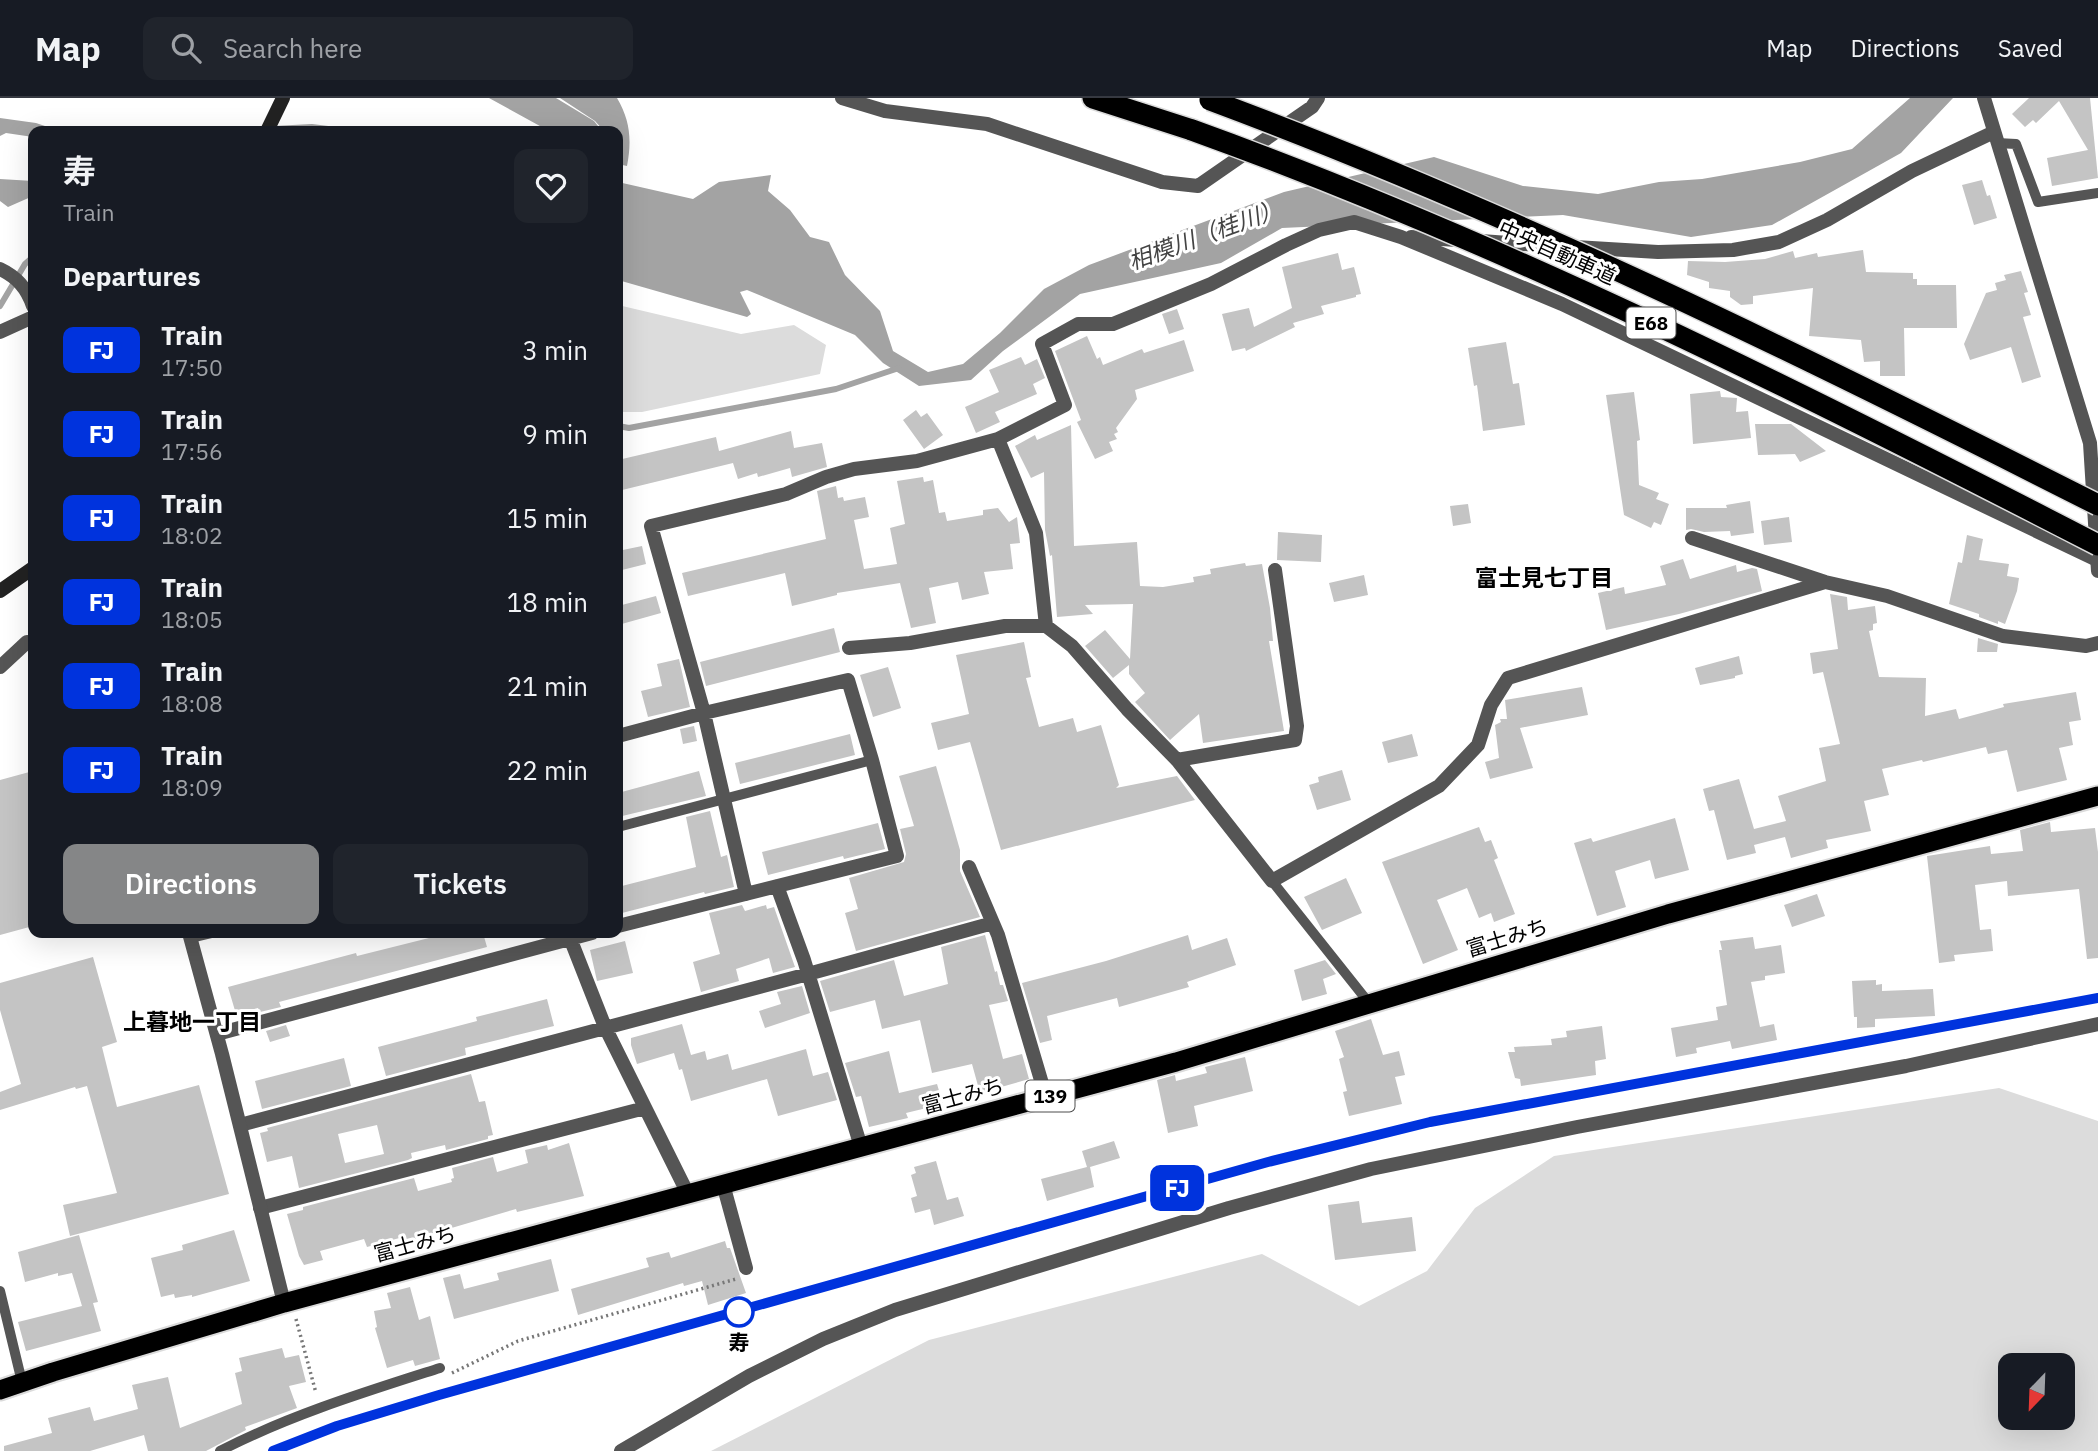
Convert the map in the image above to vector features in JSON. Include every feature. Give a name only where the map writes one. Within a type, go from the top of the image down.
[{"type":"highway","name":"中央自動車道","points":[[1093,98],[1192,130],[1362,194],[1611,304],[1896,442],[2098,545]]},
{"type":"highway","name":"中央自動車道","points":[[1207,99],[1331,145],[1590,257],[1913,411],[2098,505]]},
{"type":"highway","name":"富士みち","points":[[0,1390],[287,1302],[1176,1062],[1668,914],[2098,796]]},
{"type":"main road","points":[[269,126],[280,104]]},
{"type":"main road","points":[[0,592],[28,572]]},
{"type":"street","points":[[842,98],[885,111],[987,124],[1162,182],[1198,186],[1311,107],[1318,98]]},
{"type":"street","points":[[1984,98],[2090,443],[2098,571]]},
{"type":"street","points":[[1401,237],[1658,252],[1733,250],[1779,242],[1826,220],[1912,171],[1996,137]]},
{"type":"street","points":[[746,894],[704,713],[651,526],[786,494],[854,469],[917,461],[998,439],[1065,405],[1042,344],[1078,324],[1113,324],[1211,284],[1286,244],[1319,230],[1354,222],[1401,237],[1562,304],[2097,561]]},
{"type":"street","points":[[5,272],[28,292]]},
{"type":"street","points":[[0,332],[28,319]]},
{"type":"street","points":[[998,439],[1036,533],[1046,626]]},
{"type":"street","points":[[1692,538],[1825,582],[1886,596],[2003,636],[2086,646],[2098,643]]},
{"type":"street","points":[[1177,760],[1295,740],[1297,726],[1275,570]]},
{"type":"street","points":[[849,648],[910,643],[1005,626],[1046,626],[1072,646],[1127,709],[1177,760],[1272,881],[1439,786],[1478,745],[1491,705],[1508,678],[1825,582]]},
{"type":"street","points":[[0,667],[27,642]]},
{"type":"street","points":[[623,735],[848,680],[897,856],[623,925]]},
{"type":"street","points":[[970,867],[993,923],[1046,1097]]},
{"type":"street","points":[[777,886],[808,974],[861,1147]]},
{"type":"street","points":[[240,1125],[993,923]]},
{"type":"street","points":[[191,938],[287,1302]]},
{"type":"street","points":[[217,1034],[573,938]]},
{"type":"street","points":[[570,939],[605,1027],[688,1194]]},
{"type":"street","points":[[621,1451],[749,1376],[823,1339],[895,1310],[1228,1208],[1371,1169],[1577,1127],[1906,1066],[2098,1024]]},
{"type":"street","points":[[260,1208],[645,1108]]},
{"type":"street","points":[[723,1184],[746,1268]]},
{"type":"lane","points":[[1996,137],[2016,144],[2038,202],[2098,193]]},
{"type":"lane","points":[[623,826],[872,760]]},
{"type":"lane","points":[[1272,881],[1369,1003]]},
{"type":"lane","points":[[0,1291],[22,1382]]},
{"type":"lane","points":[[220,1451],[258,1431],[440,1368]]},
{"type":"path","points":[[440,1368],[443,1377],[518,1341],[747,1276],[746,1268]]},
{"type":"path","points":[[287,1302],[321,1408]]},
{"type":"shaded area","points":[[623,306],[741,334],[794,325],[826,345],[820,374],[642,412],[623,412]]},
{"type":"shaded area","points":[[1999,1088],[2098,1121],[2098,1451],[711,1451],[929,1340],[1262,1254],[1359,1306],[1427,1271],[1475,1208],[1554,1156]]},
{"type":"water","points":[[489,98],[556,98],[598,126],[540,126]]},
{"type":"water","points":[[560,98],[617,98],[629,130],[627,166],[623,165],[623,126],[600,126]]},
{"type":"water","name":"相模川（桂川）","points":[[1910,98],[1953,98],[1901,153],[1772,225],[1691,237],[1563,215],[1282,228],[1221,263],[1080,294],[1003,351],[971,380],[919,386],[883,363],[855,335],[747,290],[740,292],[751,314],[747,317],[623,281],[623,183],[693,199],[719,182],[771,175],[768,191],[790,210],[810,237],[829,242],[845,275],[880,311],[893,351],[928,372],[963,364],[1000,333],[1044,289],[1089,265],[1284,192],[1434,157],[1523,186],[1598,194],[1659,182],[1702,179],[1800,162],[1852,149]]},
{"type":"water","points":[[0,118],[45,126],[28,126],[28,136],[6,133],[0,136]]},
{"type":"water","points":[[312,124],[328,126],[272,126]]},
{"type":"water","points":[[0,179],[28,181],[28,198],[8,207],[0,201]]},
{"type":"building","points":[[2029,98],[2090,98],[2098,178],[2052,186],[2047,158],[2088,150],[2059,101],[2036,123],[2033,120],[2025,127],[2012,114]]},
{"type":"building","points":[[1982,180],[1997,218],[1974,225],[1962,185]]},
{"type":"building","points":[[1863,250],[1866,272],[1913,273],[1917,285],[1956,285],[1957,328],[1904,328],[1905,376],[1880,376],[1880,361],[1864,362],[1861,340],[1809,336],[1813,288],[1753,296],[1753,304],[1741,305],[1730,297],[1730,291],[1709,288],[1709,282],[1687,275],[1688,261],[1765,259],[1793,251],[1795,258],[1817,253],[1818,257]]},
{"type":"building","points":[[1338,253],[1342,270],[1354,267],[1361,294],[1321,306],[1324,314],[1293,323],[1295,327],[1246,351],[1245,348],[1232,351],[1222,314],[1249,308],[1254,327],[1292,308],[1282,267]]},
{"type":"building","points":[[2021,271],[2028,292],[2024,293],[2031,315],[2023,317],[2041,377],[2022,383],[2011,347],[1970,360],[1964,344],[1986,293],[1997,290],[1995,283],[2006,280],[2004,275]]},
{"type":"building","points":[[1177,309],[1184,329],[1169,334],[1162,314]]},
{"type":"building","points":[[1087,336],[1097,359],[1100,357],[1103,365],[1142,349],[1144,353],[1184,340],[1194,371],[1135,390],[1137,399],[1116,428],[1118,432],[1114,434],[1117,439],[1109,442],[1113,451],[1095,459],[1077,422],[1081,420],[1055,351]]},
{"type":"building","points":[[1506,342],[1513,384],[1519,383],[1525,425],[1483,431],[1477,385],[1474,386],[1468,348]]},
{"type":"building","points":[[1021,357],[1025,365],[1037,359],[1045,378],[1033,384],[1037,394],[995,412],[1000,422],[976,433],[965,407],[999,392],[989,370]]},
{"type":"building","points":[[1720,391],[1721,397],[1737,398],[1736,412],[1748,411],[1751,438],[1693,444],[1690,394]]},
{"type":"building","points":[[1634,392],[1640,440],[1637,441],[1639,485],[1659,493],[1656,499],[1669,504],[1661,525],[1654,522],[1651,528],[1624,515],[1606,395]]},
{"type":"building","points":[[916,410],[921,417],[927,413],[943,435],[924,449],[903,420]]},
{"type":"building","points":[[1755,424],[1791,424],[1826,451],[1800,462],[1795,454],[1758,455]]},
{"type":"building","points":[[1071,425],[1074,546],[1137,542],[1140,586],[1163,587],[1194,582],[1193,577],[1211,574],[1210,569],[1245,563],[1246,566],[1262,564],[1273,641],[1269,641],[1284,731],[1203,743],[1199,714],[1170,740],[1135,702],[1145,693],[1129,674],[1129,665],[1113,678],[1085,646],[1105,630],[1130,659],[1133,604],[1085,605],[1093,614],[1057,617],[1052,555],[1050,556],[1045,530],[1044,472],[1031,478],[1015,446],[1035,435],[1037,440]]},
{"type":"building","points":[[791,431],[794,448],[822,443],[827,467],[792,477],[790,468],[758,477],[757,473],[738,479],[733,463],[623,490],[623,459],[716,437],[719,451]]},
{"type":"building","points":[[923,477],[924,482],[933,480],[939,513],[945,512],[947,521],[983,515],[983,510],[998,508],[1009,522],[1017,517],[1020,543],[1010,544],[1013,569],[984,572],[989,594],[962,600],[958,582],[929,588],[936,623],[911,628],[900,583],[837,593],[792,606],[785,573],[688,596],[682,573],[826,539],[817,491],[836,486],[838,498],[843,497],[844,501],[865,497],[869,517],[854,520],[864,569],[897,564],[890,528],[905,524],[897,481]]},
{"type":"building","points":[[1750,501],[1754,533],[1731,536],[1730,531],[1686,530],[1686,508],[1727,508],[1726,505]]},
{"type":"building","points":[[1468,504],[1471,523],[1453,526],[1450,506]]},
{"type":"building","points":[[1789,517],[1792,542],[1764,545],[1761,521]]},
{"type":"building","points":[[1278,532],[1322,535],[1321,562],[1277,560]]},
{"type":"building","points":[[1967,535],[1983,539],[1979,560],[2009,564],[2007,576],[2019,578],[2005,624],[1998,621],[1998,624],[1949,604],[1958,562],[1962,563]]},
{"type":"building","points":[[642,546],[646,564],[623,570],[623,550]]},
{"type":"building","points":[[1683,559],[1690,579],[1736,565],[1737,572],[1757,569],[1762,591],[1679,614],[1606,630],[1598,593],[1624,587],[1625,594],[1666,585],[1660,566]]},
{"type":"building","points":[[1364,575],[1368,595],[1334,602],[1329,583]]},
{"type":"building","points":[[1830,594],[1847,597],[1848,610],[1875,606],[1877,623],[1873,624],[1873,630],[1869,631],[1879,677],[1926,678],[1925,716],[1956,709],[1959,719],[2004,707],[2003,704],[2076,692],[2081,720],[2069,722],[2073,745],[2059,748],[2067,780],[2017,792],[2007,750],[1988,754],[1986,747],[1882,769],[1889,795],[1864,801],[1871,831],[1826,840],[1828,848],[1791,858],[1785,837],[1754,845],[1756,853],[1727,860],[1714,810],[1709,811],[1703,789],[1739,779],[1754,829],[1786,821],[1778,796],[1826,781],[1819,748],[1840,744],[1823,672],[1813,674],[1810,653],[1838,649]]},
{"type":"building","points":[[656,596],[661,613],[623,624],[623,605]]},
{"type":"building","points":[[834,628],[840,652],[706,686],[700,662]]},
{"type":"building","points":[[1978,638],[1998,644],[1997,652],[1977,652]]},
{"type":"building","points":[[1024,642],[1031,677],[1026,678],[1039,727],[1073,718],[1077,732],[1101,725],[1119,785],[1116,788],[1177,776],[1195,800],[1001,850],[970,742],[938,750],[931,723],[969,714],[956,655]]},
{"type":"building","points":[[1739,656],[1743,674],[1700,685],[1695,668]]},
{"type":"building","points":[[679,659],[690,707],[648,717],[641,691],[662,686],[657,664]]},
{"type":"building","points":[[888,667],[901,708],[873,717],[860,675]]},
{"type":"building","points":[[1582,687],[1588,715],[1520,728],[1533,768],[1490,779],[1485,762],[1499,758],[1495,725],[1501,722],[1500,719],[1507,719],[1505,700]]},
{"type":"building","points":[[694,726],[697,741],[683,744],[680,729]]},
{"type":"building","points":[[850,734],[855,755],[740,784],[735,763]]},
{"type":"building","points":[[1412,734],[1418,756],[1388,763],[1382,742]]},
{"type":"building","points":[[936,766],[960,850],[960,871],[980,917],[856,951],[845,913],[858,909],[849,878],[904,862],[906,854],[900,829],[914,826],[899,776]]},
{"type":"building","points":[[1342,770],[1351,800],[1317,810],[1309,785],[1319,782],[1318,777]]},
{"type":"building","points":[[699,771],[706,796],[623,816],[623,792]]},
{"type":"building","points":[[28,772],[28,927],[0,935],[0,780]]},
{"type":"building","points":[[710,811],[721,857],[727,855],[734,887],[623,913],[623,886],[696,867],[686,817]]},
{"type":"building","points":[[1675,818],[1689,870],[1655,879],[1650,860],[1615,871],[1626,907],[1597,916],[1574,843],[1591,838],[1593,842]]},
{"type":"building","points":[[2050,822],[2051,832],[2095,828],[2098,852],[2098,958],[2087,959],[2079,889],[2008,896],[2007,881],[1975,885],[1980,930],[1991,929],[1993,951],[1954,955],[1955,961],[1939,963],[1927,856],[1990,846],[1991,854],[2023,851],[2020,830]]},
{"type":"building","points":[[878,823],[885,849],[844,859],[843,856],[768,875],[762,852]]},
{"type":"building","points":[[1479,827],[1485,842],[1491,840],[1498,858],[1494,860],[1515,914],[1494,922],[1491,913],[1479,918],[1467,888],[1437,900],[1458,950],[1423,964],[1382,862]]},
{"type":"building","points":[[1346,878],[1362,913],[1322,930],[1304,897]]},
{"type":"building","points":[[1817,894],[1825,916],[1792,927],[1784,905]]},
{"type":"building","points":[[742,905],[745,911],[766,905],[767,909],[774,907],[795,967],[773,973],[769,958],[736,969],[739,981],[701,992],[693,962],[720,954],[709,913]]},
{"type":"building","points":[[985,935],[995,972],[997,971],[1008,1001],[989,1005],[1003,1059],[1022,1054],[1029,1079],[980,1093],[972,1064],[932,1073],[920,1020],[882,1029],[875,1000],[830,1012],[820,981],[894,960],[904,996],[948,984],[941,947]]},
{"type":"building","points":[[1188,935],[1192,950],[1227,938],[1236,965],[1187,982],[1189,987],[1119,1007],[1117,998],[1047,1016],[1052,1040],[1040,1043],[1022,983],[1106,961]]},
{"type":"building","points":[[1753,937],[1755,949],[1781,945],[1785,973],[1765,976],[1765,980],[1751,982],[1760,1027],[1774,1024],[1777,1040],[1732,1049],[1730,1041],[1696,1048],[1697,1053],[1676,1057],[1671,1028],[1718,1020],[1716,1007],[1727,1005],[1720,941]]},
{"type":"building","points":[[429,938],[484,938],[487,947],[279,1002],[281,1007],[260,1012],[258,1008],[236,1014],[228,987],[356,953],[357,956]]},
{"type":"building","points":[[625,941],[633,973],[597,981],[590,950]]},
{"type":"building","points":[[93,957],[117,1042],[102,1047],[117,1107],[199,1085],[229,1194],[70,1236],[63,1205],[117,1193],[87,1086],[75,1087],[0,1110],[0,1092],[21,1084],[0,1010],[0,983]]},
{"type":"building","points":[[1325,960],[1336,974],[1323,979],[1327,994],[1302,1001],[1294,970]]},
{"type":"building","points":[[1876,980],[1876,985],[1882,984],[1882,991],[1933,989],[1935,1016],[1875,1019],[1875,1027],[1857,1028],[1852,981]]},
{"type":"building","points":[[802,986],[810,1013],[765,1028],[759,1011],[781,1004],[777,992]]},
{"type":"building","points":[[547,999],[554,1026],[465,1048],[466,1055],[386,1076],[378,1047]]},
{"type":"building","points":[[1371,1019],[1383,1055],[1399,1051],[1405,1075],[1395,1077],[1402,1104],[1349,1116],[1343,1092],[1347,1091],[1339,1059],[1344,1057],[1335,1031]]},
{"type":"building","points":[[682,1024],[691,1055],[705,1051],[707,1060],[728,1054],[732,1070],[806,1049],[813,1076],[828,1072],[837,1100],[778,1116],[767,1079],[691,1101],[682,1069],[679,1070],[674,1053],[637,1064],[631,1045],[631,1038]]},
{"type":"building","points":[[286,1025],[290,1036],[270,1042],[266,1031]]},
{"type":"building","points":[[1602,1026],[1606,1059],[1595,1061],[1596,1075],[1521,1086],[1520,1079],[1515,1078],[1508,1052],[1515,1052],[1514,1047],[1552,1045],[1551,1039],[1567,1037],[1566,1031]]},
{"type":"building","points":[[889,1051],[899,1093],[937,1084],[943,1104],[906,1113],[908,1118],[869,1127],[861,1096],[856,1097],[845,1063]]},
{"type":"building","points":[[1245,1057],[1253,1091],[1194,1106],[1198,1126],[1168,1133],[1157,1080],[1175,1075],[1176,1081],[1207,1073],[1205,1067]]},
{"type":"building","points":[[344,1058],[351,1086],[262,1109],[255,1081]]},
{"type":"building","points":[[471,1074],[479,1102],[485,1101],[493,1135],[488,1136],[488,1139],[446,1150],[445,1145],[411,1153],[412,1158],[408,1160],[299,1188],[292,1156],[267,1162],[260,1133],[268,1131],[267,1128]],"holes":[[[377,1125],[384,1154],[345,1163],[338,1134]]]},
{"type":"building","points":[[1114,1141],[1120,1158],[1090,1167],[1094,1187],[1047,1201],[1041,1179],[1087,1167],[1082,1151]]},
{"type":"building","points":[[569,1143],[584,1196],[517,1212],[516,1209],[404,1242],[403,1237],[367,1247],[364,1239],[320,1251],[323,1260],[304,1265],[299,1256],[287,1214],[303,1210],[303,1207],[414,1178],[418,1191],[452,1182],[452,1168],[493,1157],[497,1172],[528,1163],[525,1150],[547,1145],[548,1150]]},
{"type":"building","points":[[936,1161],[947,1200],[958,1197],[964,1216],[934,1225],[930,1209],[915,1213],[911,1198],[917,1196],[911,1175],[916,1173],[914,1167]]},
{"type":"building","points":[[1359,1201],[1362,1223],[1412,1217],[1416,1251],[1335,1260],[1328,1205]]},
{"type":"building","points":[[234,1230],[250,1281],[192,1297],[175,1298],[174,1294],[161,1297],[151,1258],[183,1250],[182,1245]]},
{"type":"building","points":[[79,1235],[98,1302],[93,1303],[101,1331],[26,1351],[18,1322],[82,1306],[72,1273],[58,1276],[58,1273],[25,1282],[18,1252]]},
{"type":"building","points":[[725,1241],[746,1293],[708,1305],[702,1281],[684,1286],[683,1283],[578,1315],[571,1289],[649,1267],[646,1258],[669,1252],[671,1258]]},
{"type":"building","points":[[551,1259],[559,1291],[454,1319],[443,1278],[460,1274],[464,1289],[499,1280],[497,1273]]},
{"type":"building","points":[[410,1287],[419,1320],[430,1316],[440,1359],[415,1366],[413,1360],[387,1368],[375,1328],[374,1311],[391,1308],[387,1293]]},
{"type":"building","points":[[282,1348],[285,1358],[299,1355],[306,1382],[289,1386],[297,1408],[245,1427],[246,1430],[206,1451],[148,1451],[144,1435],[90,1451],[4,1451],[4,1446],[52,1433],[48,1418],[90,1407],[94,1421],[138,1409],[132,1385],[168,1377],[180,1428],[242,1404],[235,1373],[242,1371],[239,1358]]},
{"type":"waterway","points":[[0,306],[28,261]]},
{"type":"waterway","points":[[623,427],[629,428],[836,389],[899,368]]},
{"type":"railway","points":[[273,1451],[337,1426],[439,1395],[1268,1162],[1430,1122],[2098,998]]},
{"type":"train","name":"FJ","points":[[273,1451],[337,1426],[439,1395],[1350,1141],[1430,1122],[2098,998]]},
{"type":"place","name":"寿","points":[[739,1312]]},
{"type":"district","name":"富士見七丁目","points":[[1544,578]]},
{"type":"district","name":"上暮地一丁目","points":[[192,1022]]}]
